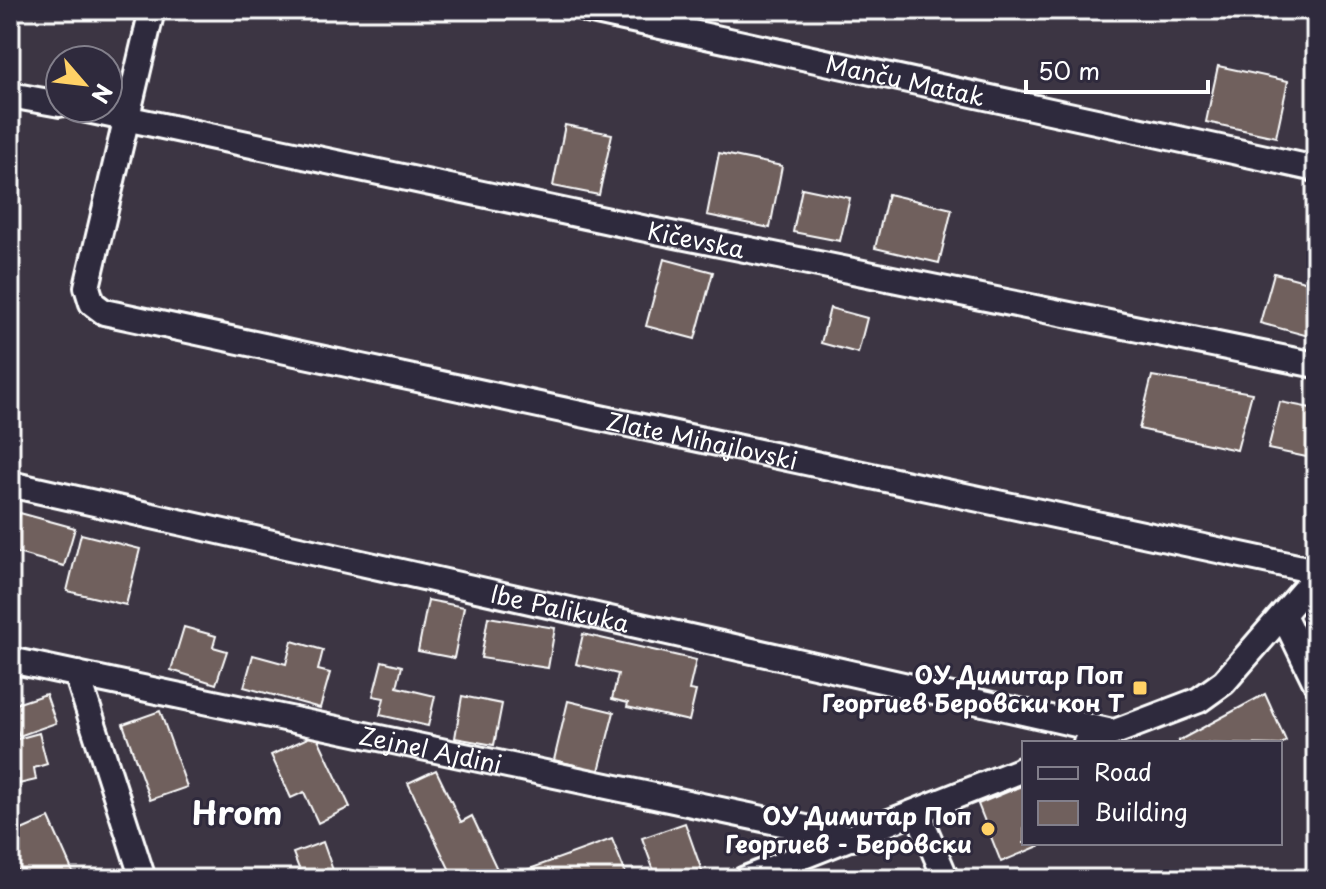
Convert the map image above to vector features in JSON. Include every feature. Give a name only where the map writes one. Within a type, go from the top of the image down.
[{"type":"street","points":[[152,10],[87,287],[92,303],[104,312],[1316,573],[1224,682],[1199,700],[1091,741]]},
{"type":"street","name":"Manču Matak","points":[[587,10],[1316,169]]},
{"type":"street","points":[[10,95],[44,101]]},
{"type":"street","name":"Kičevska","points":[[124,117],[656,231],[1316,365]]},
{"type":"street","name":"Ibe Palikuḱa","points":[[10,484],[1112,732]]},
{"type":"street","points":[[1283,615],[1316,683]]},
{"type":"street","name":"Zejnel Ajdini","points":[[10,660],[853,838]]},
{"type":"street","points":[[77,674],[143,879]]},
{"type":"street","points":[[745,879],[1022,770]]},
{"type":"street","points":[[918,813],[946,879]]},
{"type":"building","points":[[1218,66],[1288,81],[1276,137],[1206,122]]},
{"type":"building","points":[[565,125],[612,134],[599,195],[553,186]]},
{"type":"building","points":[[719,153],[782,166],[770,228],[707,215]]},
{"type":"building","points":[[802,188],[850,198],[840,241],[793,232]]},
{"type":"building","points":[[888,194],[952,209],[939,263],[875,248]]},
{"type":"building","points":[[664,259],[713,272],[695,339],[646,326]]},
{"type":"building","points":[[1274,273],[1316,284],[1316,338],[1260,323]]},
{"type":"building","points":[[830,308],[867,318],[858,353],[821,343]]},
{"type":"building","points":[[1152,376],[1252,393],[1237,450],[1139,429]]},
{"type":"building","points":[[1280,402],[1316,409],[1316,459],[1268,449]]},
{"type":"building","points":[[20,513],[75,528],[64,566],[10,551]]},
{"type":"building","points":[[81,534],[140,549],[126,605],[67,591]]},
{"type":"building","points":[[428,600],[464,607],[454,658],[418,651]]},
{"type":"building","points":[[488,617],[555,628],[548,668],[481,658]]},
{"type":"building","points":[[184,627],[216,636],[213,647],[227,651],[216,684],[171,670]]},
{"type":"building","points":[[583,634],[696,660],[689,690],[696,691],[689,721],[627,707],[628,703],[612,699],[618,674],[576,664]]},
{"type":"building","points":[[292,641],[323,650],[318,670],[330,673],[320,708],[244,687],[253,655],[286,664]]},
{"type":"building","points":[[382,661],[402,666],[397,687],[435,696],[428,726],[380,715],[384,698],[373,696]]},
{"type":"building","points":[[46,694],[56,723],[19,736],[10,706]]},
{"type":"building","points":[[1265,694],[1286,741],[1282,744],[1282,741],[1178,741]]},
{"type":"building","points":[[462,696],[502,704],[494,745],[455,738]]},
{"type":"building","points":[[568,701],[614,712],[599,771],[554,760]]},
{"type":"building","points":[[160,711],[187,787],[150,800],[123,724]]},
{"type":"building","points":[[39,733],[47,764],[34,768],[36,780],[10,786],[10,741]]},
{"type":"building","points":[[316,734],[350,807],[318,823],[304,792],[291,798],[271,755]]},
{"type":"building","points":[[436,770],[461,822],[472,816],[497,869],[477,879],[454,879],[408,783]]},
{"type":"building","points":[[1022,786],[1022,845],[1041,845],[1001,862],[978,804]]},
{"type":"building","points":[[49,818],[76,879],[21,879],[10,853],[10,835]]},
{"type":"building","points":[[685,823],[703,874],[689,879],[657,879],[642,838]]},
{"type":"building","points":[[612,839],[628,879],[524,879],[521,872]]},
{"type":"building","points":[[323,842],[336,879],[303,879],[293,853]]},
{"type":"place","name":"ОУ Димитар Поп Георгиев Беровски кон Т","points":[[1140,688]]},
{"type":"place","name":"ОУ Димитар Поп Георгиев - Беровски","points":[[988,829]]},
{"type":"district","name":"Hrom","points":[[237,812]]}]
